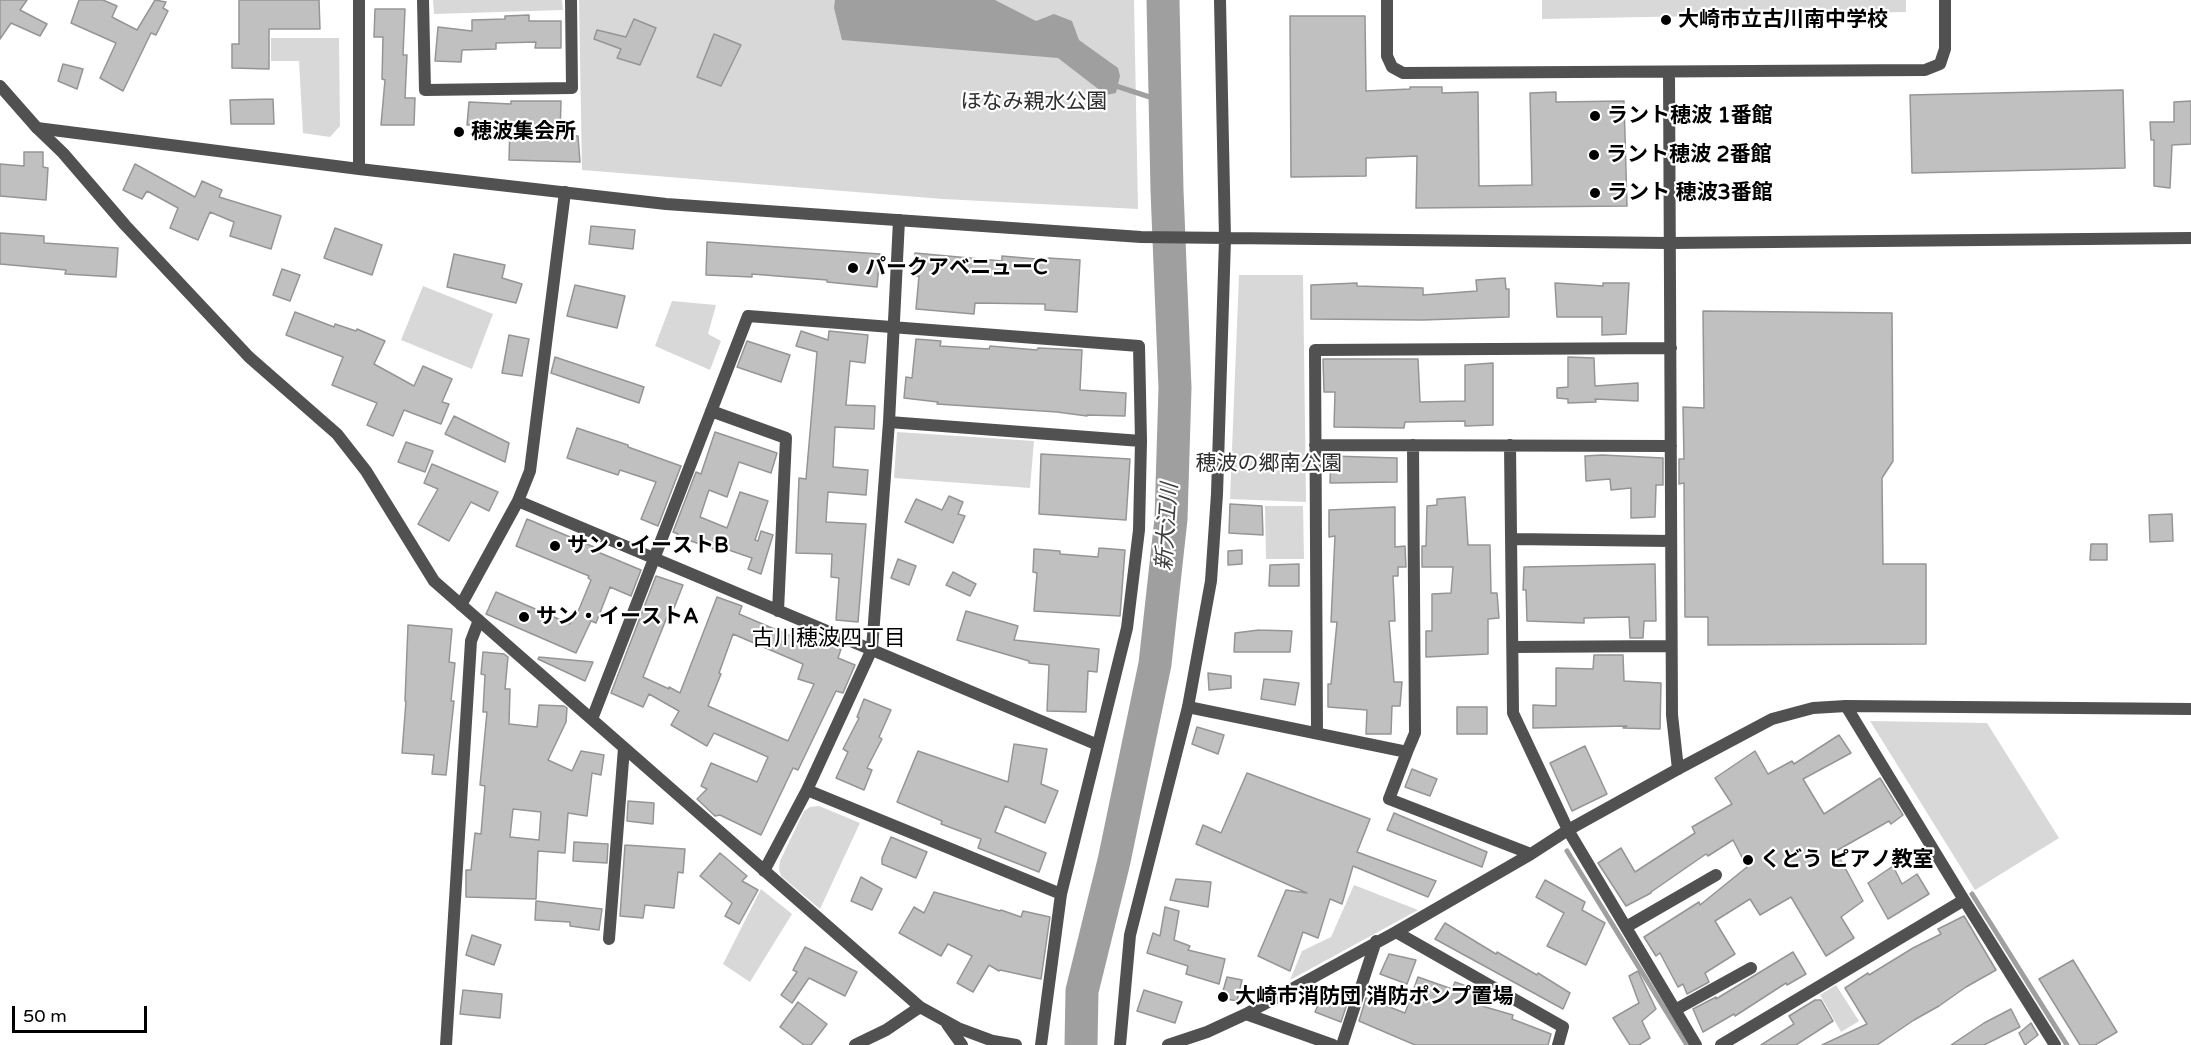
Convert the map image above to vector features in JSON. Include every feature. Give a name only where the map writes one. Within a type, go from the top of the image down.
[{"type":"street","points":[[359,0],[359,169]]},
{"type":"street","points":[[423,0],[425,90],[572,88],[571,0]]},
{"type":"street","points":[[1120,1045],[1130,935],[1188,707],[1211,581],[1217,494],[1225,239],[1220,0]]},
{"type":"street","points":[[1387,0],[1387,56],[1392,67],[1402,74],[1925,70],[1940,63],[1945,49],[1945,0]]},
{"type":"street","points":[[1669,72],[1671,646],[1672,715],[1678,769]]},
{"type":"street","points":[[0,86],[37,128],[63,153],[125,225],[249,357],[337,434],[366,471],[434,581],[920,1007],[958,1028],[993,1041],[1016,1045]]},
{"type":"street","points":[[37,128],[359,169],[666,204],[1141,237],[1668,243],[2191,238]]},
{"type":"street","points":[[461,605],[518,501],[530,471],[566,192]]},
{"type":"street","points":[[764,871],[807,790],[872,649],[889,422],[899,220]]},
{"type":"street","points":[[592,719],[748,316],[1139,346],[1141,441],[1139,530],[1127,628],[1061,894],[1041,1045]]},
{"type":"street","points":[[1317,732],[1315,350],[1671,348]]},
{"type":"street","points":[[711,411],[786,438],[778,611]]},
{"type":"street","points":[[889,422],[1141,441]]},
{"type":"street","points":[[1315,445],[1671,446]]},
{"type":"street","points":[[1413,445],[1415,733],[1389,799],[1532,854]]},
{"type":"street","points":[[1510,445],[1513,713],[1568,830],[1696,1045]]},
{"type":"street","points":[[518,501],[1098,745]]},
{"type":"street","points":[[1512,539],[1671,541]]},
{"type":"street","points":[[446,1045],[471,641],[479,620]]},
{"type":"street","points":[[1513,647],[1671,646]]},
{"type":"street","points":[[1846,706],[2055,1045]]},
{"type":"street","points":[[1168,1045],[1207,1032],[1246,1014],[1396,932],[1532,854],[1568,830],[1773,719],[1813,708],[1846,706],[2191,709]]},
{"type":"street","points":[[1188,707],[1407,752]]},
{"type":"street","points":[[609,939],[624,748]]},
{"type":"street","points":[[807,790],[1061,894]]},
{"type":"street","points":[[1626,927],[1716,875]]},
{"type":"street","points":[[1721,1045],[1964,900]]},
{"type":"street","points":[[1396,932],[1563,1027],[1558,1045]]},
{"type":"street","points":[[1342,1045],[1376,941]]},
{"type":"street","points":[[1674,1010],[1751,968]]},
{"type":"street","points":[[855,1045],[886,1030],[920,1007]]},
{"type":"street","points":[[1246,1014],[1333,1045]]},
{"type":"street","points":[[944,1020],[962,1045]]},
{"type":"green space","points":[[433,0],[562,0],[563,10],[434,14]]},
{"type":"green space","name":"ほなみ親水公園","points":[[579,0],[1134,0],[1138,209],[943,199],[582,170]]},
{"type":"green space","points":[[1542,0],[1906,0],[1906,12],[1542,19]]},
{"type":"green space","points":[[271,38],[339,38],[340,126],[330,137],[303,133],[299,61],[271,61]]},
{"type":"green space","name":"穂波の郷南公園","points":[[1239,275],[1303,275],[1306,502],[1230,499]]},
{"type":"green space","points":[[423,286],[493,314],[472,369],[401,340]]},
{"type":"green space","points":[[672,301],[716,305],[708,334],[721,341],[710,370],[655,346]]},
{"type":"green space","points":[[897,432],[1034,441],[1030,488],[894,478]]},
{"type":"green space","points":[[1265,506],[1303,506],[1304,559],[1266,559]]},
{"type":"green space","points":[[1870,721],[1987,723],[2059,838],[1975,890]]},
{"type":"green space","points":[[819,806],[860,823],[820,909],[781,876],[779,869],[780,861],[804,811],[810,807]]},
{"type":"green space","points":[[1354,885],[1418,910],[1290,980],[1302,951],[1331,937]]},
{"type":"green space","points":[[761,889],[792,914],[750,982],[723,964]]},
{"type":"green space","points":[[1836,985],[1859,1021],[1841,1032],[1820,995]]},
{"type":"shaded area","points":[[835,0],[995,0],[1036,21],[1054,14],[1072,21],[1079,40],[1118,68],[1120,76],[1116,93],[1106,95],[1058,58],[842,40],[834,8]]},
{"type":"building","points":[[0,0],[27,0],[20,10],[47,24],[40,36],[11,23],[0,39]]},
{"type":"building","points":[[79,0],[103,0],[117,6],[112,17],[137,30],[155,0],[166,2],[163,8],[168,11],[156,35],[151,33],[123,91],[100,78],[116,43],[71,23]]},
{"type":"building","points":[[239,0],[319,0],[320,29],[269,29],[269,69],[232,68],[232,44],[239,44]]},
{"type":"building","points":[[375,9],[405,9],[403,55],[407,55],[405,98],[415,98],[414,125],[381,125],[385,80],[382,79],[383,37],[374,37]]},
{"type":"building","points":[[529,15],[529,21],[561,21],[561,48],[535,48],[536,42],[496,43],[496,49],[462,50],[461,62],[435,61],[438,27],[472,31],[472,20],[505,19],[505,16]]},
{"type":"building","points":[[1290,16],[1365,16],[1366,91],[1442,87],[1442,93],[1478,92],[1479,186],[1532,185],[1530,93],[1556,92],[1556,102],[1624,101],[1627,206],[1416,208],[1417,156],[1366,158],[1366,176],[1291,177]]},
{"type":"building","points":[[634,19],[656,28],[640,65],[617,58],[621,49],[594,39],[597,30],[626,37]]},
{"type":"building","points":[[714,34],[741,45],[721,86],[697,77]]},
{"type":"building","points":[[63,64],[83,69],[77,89],[58,81]]},
{"type":"building","points":[[2123,90],[2125,168],[1912,173],[1910,95]]},
{"type":"building","points":[[273,99],[274,124],[231,124],[230,100]]},
{"type":"building","points":[[511,101],[561,101],[560,135],[578,136],[580,162],[509,160],[510,125],[467,125],[469,102],[511,104]]},
{"type":"building","points":[[2191,101],[2191,144],[2172,145],[2170,188],[2154,186],[2154,140],[2151,140],[2150,122],[2174,122],[2174,102]]},
{"type":"building","points":[[24,152],[43,152],[43,167],[48,168],[46,200],[0,196],[0,164],[24,166]]},
{"type":"building","points":[[135,164],[195,197],[202,181],[222,190],[219,197],[281,216],[271,249],[230,236],[234,222],[210,212],[198,240],[170,228],[178,208],[147,191],[142,199],[123,190]]},
{"type":"building","points":[[591,226],[635,230],[633,249],[589,244]]},
{"type":"building","points":[[335,228],[382,245],[372,275],[324,258]]},
{"type":"building","points":[[0,233],[44,236],[44,243],[118,248],[116,277],[65,274],[66,270],[0,264]]},
{"type":"building","points":[[707,242],[880,254],[877,287],[752,274],[752,277],[706,275]]},
{"type":"building","points":[[915,253],[1002,261],[1002,256],[1080,260],[1077,312],[1045,310],[1045,304],[975,303],[974,314],[916,309],[919,276],[913,276]]},
{"type":"building","points":[[454,254],[505,265],[502,278],[522,284],[516,303],[447,287]]},
{"type":"building","points":[[282,269],[300,275],[290,301],[273,295]]},
{"type":"building","points":[[1505,278],[1506,289],[1509,289],[1509,317],[1423,320],[1311,319],[1311,285],[1357,283],[1357,286],[1423,288],[1423,295],[1477,291],[1476,280]]},
{"type":"building","points":[[1555,283],[1603,286],[1603,283],[1629,283],[1626,334],[1602,335],[1602,317],[1557,317]]},
{"type":"building","points":[[575,285],[625,296],[617,328],[567,316]]},
{"type":"building","points":[[1703,311],[1892,313],[1893,461],[1882,478],[1883,564],[1926,564],[1926,644],[1708,645],[1708,617],[1685,617],[1684,483],[1679,484],[1679,459],[1684,459],[1683,407],[1704,408]]},
{"type":"building","points":[[295,312],[334,327],[335,324],[356,331],[357,329],[385,341],[374,364],[414,386],[423,366],[452,379],[442,402],[449,404],[441,424],[404,410],[393,436],[367,425],[377,403],[332,385],[343,357],[286,335]]},
{"type":"building","points":[[801,331],[828,340],[829,331],[868,335],[865,363],[850,361],[846,405],[875,406],[874,429],[835,427],[833,467],[868,470],[866,495],[828,492],[826,522],[866,524],[858,622],[836,620],[839,578],[831,577],[832,554],[796,553],[799,478],[806,479],[817,352],[796,346]]},
{"type":"building","points":[[509,335],[529,339],[522,376],[502,373]]},
{"type":"building","points":[[916,339],[941,341],[940,346],[1082,350],[1080,390],[1126,393],[1125,416],[1087,416],[937,404],[938,402],[904,398],[906,377],[912,378]]},
{"type":"building","points":[[747,341],[790,355],[781,382],[737,367]]},
{"type":"building","points":[[555,357],[644,387],[639,403],[551,373]]},
{"type":"building","points":[[1568,357],[1594,358],[1595,386],[1638,383],[1638,401],[1595,399],[1596,402],[1568,403],[1568,399],[1557,398],[1557,388],[1568,387]]},
{"type":"building","points":[[1323,359],[1418,359],[1420,402],[1465,401],[1465,365],[1493,363],[1493,425],[1465,426],[1465,421],[1405,422],[1404,428],[1334,427],[1335,392],[1324,392]]},
{"type":"building","points":[[454,416],[509,443],[505,462],[445,434]]},
{"type":"building","points":[[577,428],[681,466],[658,526],[641,519],[656,482],[620,470],[618,475],[567,458]]},
{"type":"building","points":[[715,432],[777,453],[771,473],[739,462],[727,497],[709,490],[700,517],[727,528],[740,492],[768,501],[755,540],[758,541],[761,531],[773,535],[761,574],[748,569],[752,558],[723,548],[722,552],[677,536],[678,534],[673,532],[696,472],[701,474]]},
{"type":"building","points":[[406,442],[433,451],[425,472],[398,462]]},
{"type":"building","points":[[1041,454],[1130,459],[1126,520],[1039,514]]},
{"type":"building","points":[[1331,456],[1397,458],[1397,482],[1330,483]]},
{"type":"building","points":[[1585,456],[1663,458],[1663,485],[1656,485],[1655,517],[1631,518],[1631,488],[1611,490],[1610,479],[1586,481]]},
{"type":"building","points":[[432,464],[498,492],[489,511],[471,502],[449,541],[418,524],[438,489],[424,483]]},
{"type":"building","points":[[949,496],[963,502],[958,514],[965,516],[953,543],[905,522],[916,499],[942,510]]},
{"type":"building","points":[[1465,497],[1468,545],[1490,545],[1491,593],[1497,593],[1499,618],[1488,619],[1488,654],[1426,657],[1426,631],[1432,631],[1432,594],[1451,593],[1453,567],[1422,567],[1422,546],[1426,546],[1427,506],[1437,505],[1437,499]]},
{"type":"building","points":[[1230,504],[1262,506],[1263,535],[1229,533]]},
{"type":"building","points":[[1395,507],[1395,547],[1405,546],[1406,567],[1398,567],[1398,576],[1393,576],[1395,621],[1389,621],[1394,682],[1402,682],[1400,706],[1392,706],[1391,734],[1366,734],[1367,710],[1328,707],[1328,684],[1331,684],[1337,622],[1331,622],[1335,536],[1329,537],[1329,510]]},
{"type":"building","points":[[2172,514],[2173,541],[2150,542],[2149,515]]},
{"type":"building","points":[[527,519],[594,547],[593,550],[641,570],[631,596],[610,587],[596,623],[591,621],[576,653],[486,614],[496,592],[570,624],[573,618],[575,619],[591,580],[589,576],[516,546]]},
{"type":"building","points":[[2091,544],[2107,544],[2107,560],[2090,560]]},
{"type":"building","points":[[1099,548],[1125,550],[1120,616],[1034,611],[1037,573],[1033,572],[1034,549],[1098,557]]},
{"type":"building","points":[[1242,550],[1242,564],[1228,565],[1228,551]]},
{"type":"building","points":[[898,559],[916,566],[909,585],[891,578]]},
{"type":"building","points":[[1299,564],[1299,586],[1269,586],[1270,565]]},
{"type":"building","points":[[1655,564],[1656,621],[1644,621],[1643,638],[1630,638],[1629,617],[1584,618],[1584,623],[1527,621],[1526,590],[1523,590],[1524,567]]},
{"type":"building","points":[[953,572],[976,584],[970,596],[946,585]]},
{"type":"building","points":[[656,576],[683,585],[674,608],[671,607],[643,677],[669,689],[669,687],[680,693],[717,597],[742,606],[739,614],[798,639],[801,632],[841,649],[838,658],[855,665],[843,693],[836,691],[798,770],[793,768],[761,835],[720,815],[715,816],[697,799],[707,789],[701,786],[711,763],[757,782],[768,757],[714,733],[707,746],[671,725],[679,711],[649,694],[643,707],[611,693]],"holes":[[[733,634],[803,664],[798,679],[814,684],[788,741],[708,706]]]},
{"type":"building","points":[[966,611],[1018,626],[1014,640],[1099,649],[1097,672],[1088,671],[1086,712],[1047,711],[1049,665],[1029,663],[1029,661],[957,640]]},
{"type":"building","points":[[408,625],[452,629],[449,662],[455,663],[451,701],[454,701],[446,775],[432,774],[434,755],[402,753]]},
{"type":"building","points":[[1259,630],[1292,631],[1290,652],[1234,652],[1235,633]]},
{"type":"building","points":[[483,652],[504,654],[508,657],[505,689],[510,689],[509,724],[537,727],[539,705],[567,708],[566,722],[548,760],[572,771],[581,751],[604,755],[601,775],[592,773],[587,816],[568,813],[565,853],[538,851],[536,899],[466,897],[466,870],[471,870],[475,833],[481,834],[485,786],[480,785],[487,712],[483,712],[485,675],[481,674]],"holes":[[[513,809],[541,812],[539,840],[510,837]]]},
{"type":"building","points":[[1594,655],[1623,655],[1624,681],[1661,683],[1660,729],[1623,728],[1627,726],[1533,728],[1533,705],[1556,706],[1556,668],[1593,669]]},
{"type":"building","points":[[539,657],[593,662],[585,681],[538,659]]},
{"type":"building","points":[[1208,673],[1231,676],[1231,688],[1209,690]]},
{"type":"building","points":[[1264,679],[1299,683],[1295,705],[1261,699]]},
{"type":"building","points":[[864,699],[891,710],[879,737],[882,739],[867,768],[872,770],[864,790],[836,778],[848,752],[843,749],[859,718],[857,717]]},
{"type":"building","points":[[1457,707],[1487,707],[1487,734],[1457,734]]},
{"type":"building","points":[[1197,727],[1224,735],[1218,754],[1192,744]]},
{"type":"building","points":[[1839,735],[1851,753],[1803,779],[1824,814],[1880,778],[1903,815],[1891,824],[1889,821],[1836,851],[1863,901],[1841,917],[1854,938],[1826,956],[1791,897],[1760,915],[1750,899],[1715,921],[1735,954],[1705,973],[1709,982],[1687,994],[1683,984],[1678,987],[1660,953],[1656,956],[1644,937],[1699,902],[1700,905],[1747,867],[1733,840],[1708,856],[1706,854],[1651,893],[1626,906],[1598,863],[1621,848],[1635,872],[1695,833],[1692,827],[1732,804],[1715,778],[1755,751],[1768,774],[1792,761],[1794,764]]},
{"type":"building","points":[[1014,744],[1047,749],[1041,784],[1058,791],[1045,823],[1005,806],[995,832],[1046,853],[1039,872],[978,848],[981,839],[941,824],[942,821],[897,802],[918,751],[1008,782]]},
{"type":"building","points":[[1585,746],[1607,794],[1572,811],[1550,763]]},
{"type":"building","points":[[1412,769],[1437,779],[1430,796],[1405,787]]},
{"type":"building","points":[[1247,773],[1370,819],[1357,852],[1436,881],[1428,897],[1353,866],[1342,904],[1330,899],[1318,938],[1303,932],[1290,971],[1258,956],[1286,890],[1307,893],[1196,844],[1203,825],[1221,833]]},
{"type":"building","points":[[628,801],[654,803],[653,824],[627,821]]},
{"type":"building","points":[[1394,813],[1487,852],[1482,867],[1387,830]]},
{"type":"building","points":[[891,837],[927,852],[916,878],[882,864],[882,858]]},
{"type":"building","points":[[574,842],[608,844],[607,863],[573,861]]},
{"type":"building","points":[[625,845],[685,849],[683,873],[678,872],[674,908],[645,905],[643,918],[620,916]]},
{"type":"building","points":[[720,853],[747,876],[742,881],[758,890],[739,924],[725,916],[732,903],[700,876]]},
{"type":"building","points":[[1893,866],[1902,884],[1917,874],[1929,894],[1888,919],[1868,883]]},
{"type":"building","points":[[861,877],[882,889],[872,910],[851,901]]},
{"type":"building","points":[[1176,879],[1211,882],[1208,907],[1170,900]]},
{"type":"building","points":[[1545,880],[1585,902],[1582,910],[1605,923],[1586,965],[1547,946],[1564,913],[1536,897]]},
{"type":"building","points":[[934,892],[1021,917],[1023,911],[1050,917],[1041,979],[999,971],[989,965],[973,992],[957,983],[972,956],[948,944],[941,956],[899,933],[914,907],[924,913]]},
{"type":"building","points":[[536,901],[602,909],[599,930],[570,926],[570,922],[535,920]]},
{"type":"building","points":[[1165,907],[1179,911],[1174,940],[1190,946],[1188,950],[1225,959],[1219,984],[1186,974],[1188,966],[1147,953],[1153,933],[1160,936]]},
{"type":"building","points":[[1964,916],[1996,970],[1877,1045],[1822,1045],[1867,1024],[1845,988],[1941,934],[1938,929]]},
{"type":"building","points":[[1445,923],[1496,954],[1497,952],[1537,975],[1538,973],[1570,993],[1563,1009],[1435,939]]},
{"type":"building","points":[[472,935],[501,945],[494,965],[466,955]]},
{"type":"building","points":[[805,947],[857,972],[845,996],[809,978],[792,1003],[781,995],[797,972],[793,970]]},
{"type":"building","points":[[1793,952],[1806,974],[1787,985],[1786,983],[1735,1016],[1734,1014],[1703,1032],[1693,1009],[1716,997],[1716,999]]},
{"type":"building","points":[[1389,954],[1416,960],[1407,984],[1380,974]]},
{"type":"building","points":[[2073,960],[2117,1032],[2095,1045],[2080,1045],[2039,979]]},
{"type":"building","points":[[1638,971],[1656,1009],[1642,1021],[1650,1038],[1639,1045],[1630,1045],[1613,1018],[1639,1003],[1629,976]]},
{"type":"building","points":[[1227,977],[1242,980],[1237,1001],[1221,998]]},
{"type":"building","points":[[1418,977],[1452,989],[1455,982],[1480,991],[1475,1004],[1513,1015],[1512,1019],[1551,1034],[1548,1045],[1415,1045],[1359,1021],[1366,998],[1405,1013]]},
{"type":"building","points":[[463,990],[502,994],[500,1018],[460,1014]]},
{"type":"building","points":[[1144,990],[1182,1002],[1175,1023],[1137,1011]]},
{"type":"building","points":[[1346,990],[1351,992],[1341,1022],[1315,1012],[1321,998],[1341,1003]]},
{"type":"building","points":[[1815,1000],[1821,1000],[1833,1021],[1796,1045],[1761,1045],[1794,1024],[1789,1016]]},
{"type":"building","points":[[798,1002],[827,1024],[811,1045],[804,1045],[780,1027]]},
{"type":"building","points":[[2011,1009],[2020,1027],[1984,1045],[1951,1045],[1984,1023]]},
{"type":"building","points":[[2031,1023],[2038,1035],[2025,1045],[2019,1033]]},
{"type":"waterway","name":"新大江川","points":[[1081,1045],[1082,991],[1114,861],[1155,664],[1171,519],[1175,388],[1167,190],[1163,0]]},
{"type":"waterway","points":[[1112,83],[1165,102]]},
{"type":"waterway","points":[[1567,851],[1687,1045]]},
{"type":"waterway","points":[[1972,894],[2067,1045]]},
{"type":"place","name":"大崎市立古川南中学校","points":[[1666,20]]},
{"type":"place","name":"ラント穂波 1番館","points":[[1595,116]]},
{"type":"place","name":"穂波集会所","points":[[459,132]]},
{"type":"place","name":"ラント穂波 2番館","points":[[1594,155]]},
{"type":"place","name":"ラント 穂波3番館","points":[[1595,193]]},
{"type":"place","name":"パークアベニューC","points":[[853,268]]},
{"type":"place","name":"サン・イーストB","points":[[555,546]]},
{"type":"place","name":"サン・イーストA","points":[[524,617]]},
{"type":"place","name":"くどう ピアノ教室","points":[[1748,860]]},
{"type":"place","name":"大崎市消防団 消防ポンプ置場","points":[[1223,997]]},
{"type":"district","name":"古川穂波四丁目","points":[[829,639]]}]
